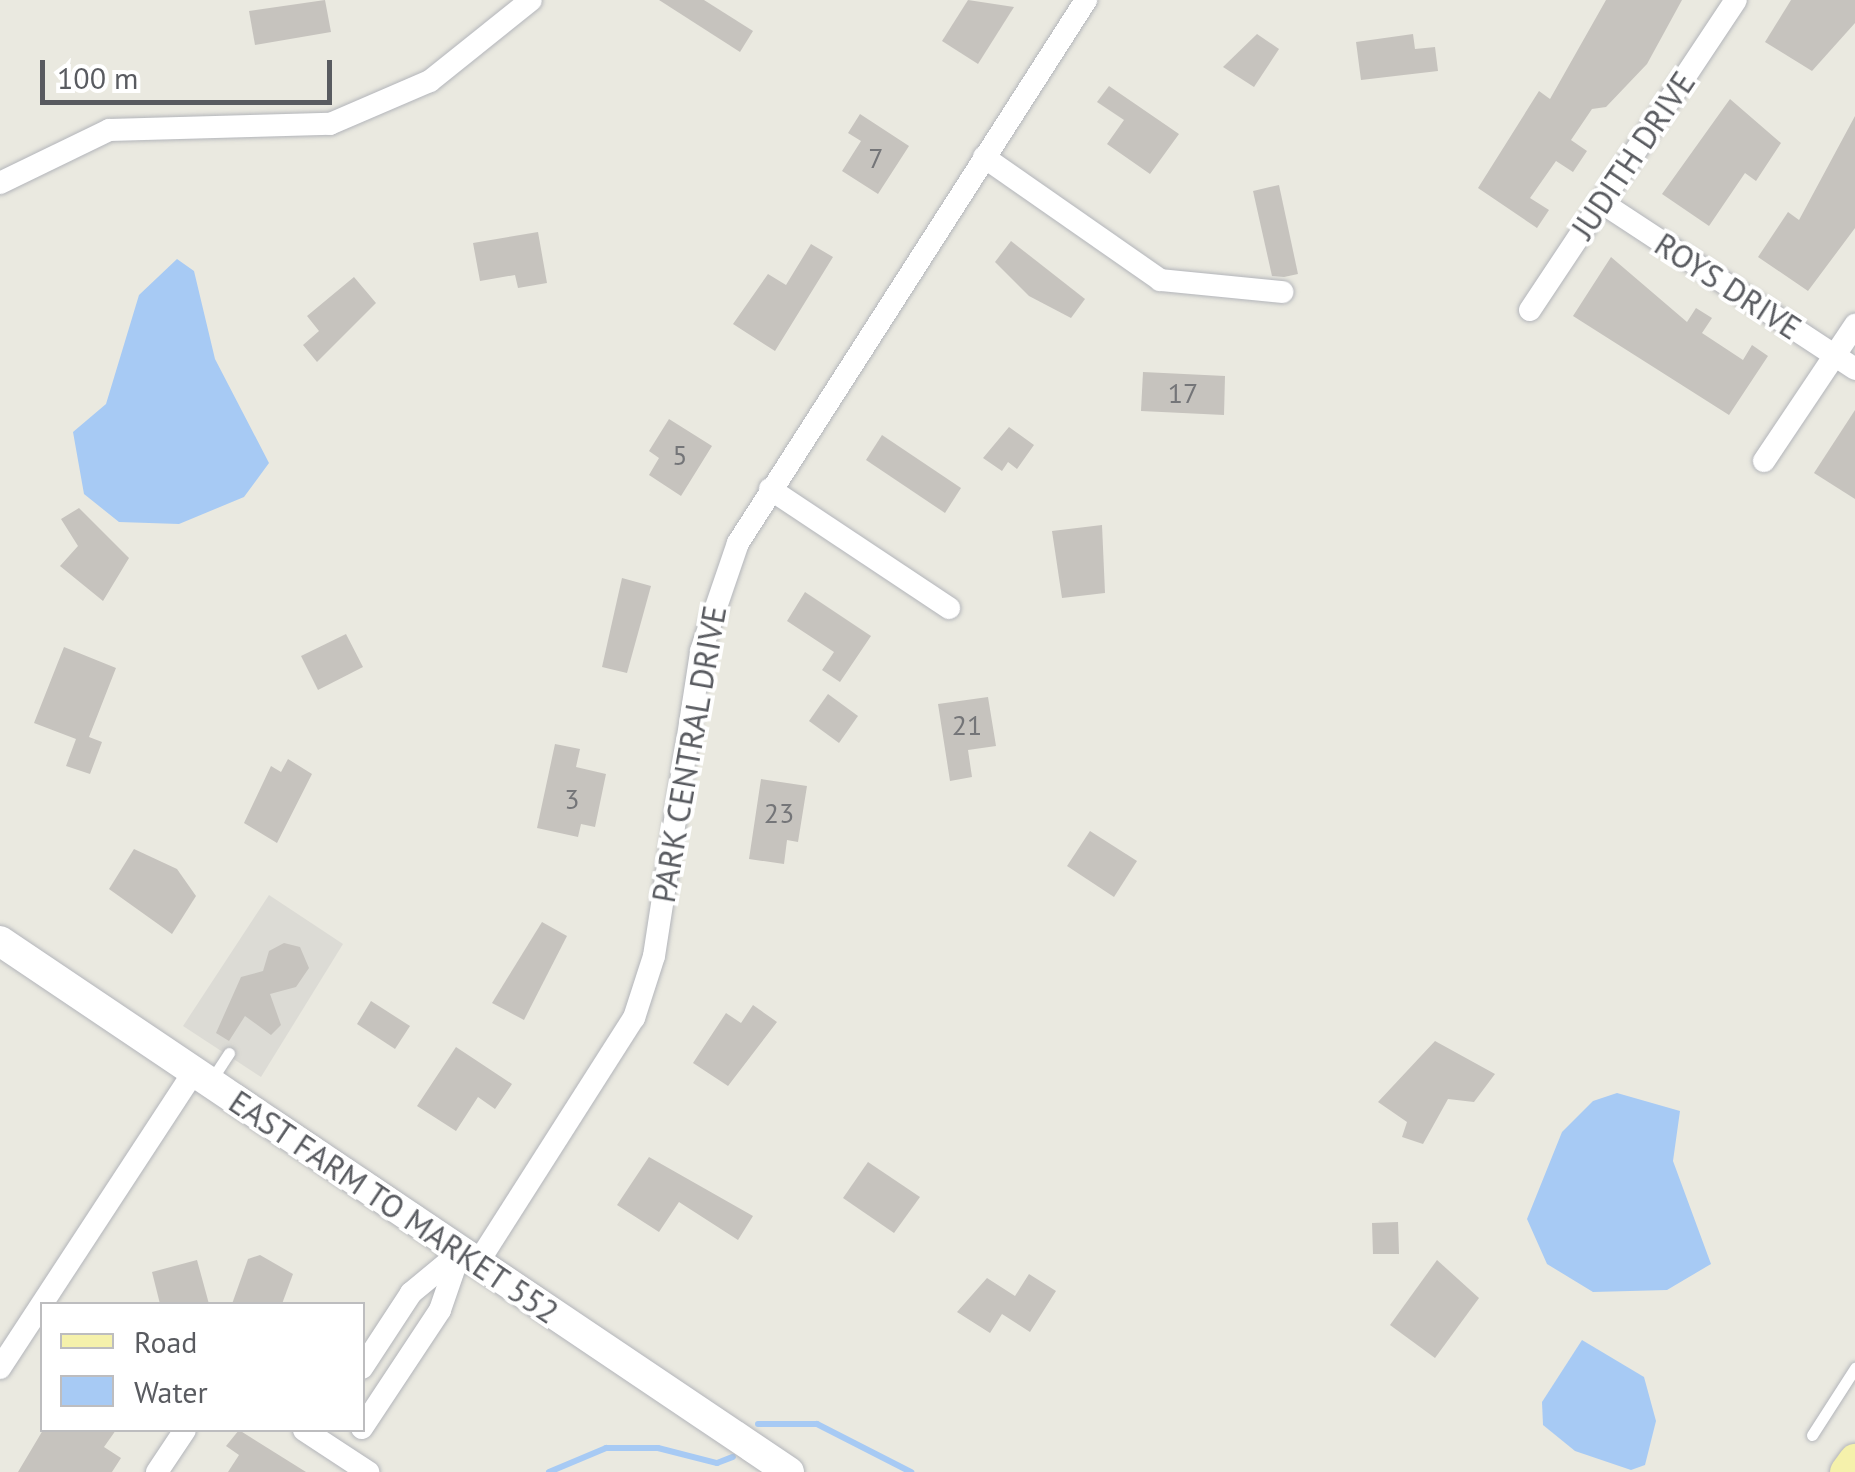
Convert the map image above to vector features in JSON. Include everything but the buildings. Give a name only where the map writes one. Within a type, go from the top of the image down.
[{"type":"main road","name":"EAST FARM TO MARKET 552","points":[[0,942],[789,1472]]},
{"type":"main road","points":[[1848,1472],[1855,1460]]},
{"type":"street","points":[[0,183],[109,130],[330,124],[430,82],[532,0]]},
{"type":"street","name":"PARK CENTRAL DRIVE","points":[[468,1258],[634,1018],[654,956],[701,651],[732,557],[770,488],[1086,0]]},
{"type":"street","name":"JUDITH DRIVE","points":[[1530,310],[1736,0]]},
{"type":"street","points":[[984,157],[1160,280],[1282,292]]},
{"type":"street","name":"ROYS DRIVE","points":[[1601,202],[1855,370]]},
{"type":"street","points":[[1764,461],[1855,325]]},
{"type":"street","points":[[770,488],[949,608]]},
{"type":"street","points":[[46,1302],[202,1077]]},
{"type":"street","points":[[365,1363],[411,1293],[468,1258]]},
{"type":"street","points":[[365,1424],[440,1310],[468,1258]]},
{"type":"street","points":[[0,1368],[40,1310]]},
{"type":"street","points":[[157,1472],[184,1432]]},
{"type":"street","points":[[331,1438],[368,1472]]},
{"type":"lane","points":[[202,1077],[229,1053]]},
{"type":"lane","points":[[1812,1434],[1855,1368]]},
{"type":"shaded area","points":[[269,895],[343,944],[261,1077],[183,1026]]},
{"type":"water","points":[[177,259],[194,271],[215,359],[269,463],[244,497],[179,524],[119,522],[84,494],[73,432],[106,404],[139,295]]},
{"type":"water","points":[[1617,1093],[1680,1111],[1673,1161],[1711,1264],[1667,1290],[1593,1292],[1547,1264],[1527,1219],[1562,1132],[1593,1101]]},
{"type":"water","points":[[1582,1340],[1644,1377],[1656,1421],[1645,1465],[1631,1470],[1575,1451],[1543,1425],[1542,1402]]},
{"type":"waterway","points":[[758,1424],[817,1424],[911,1472]]},
{"type":"waterway","points":[[549,1472],[606,1448],[658,1448],[717,1463],[733,1457]]}]
